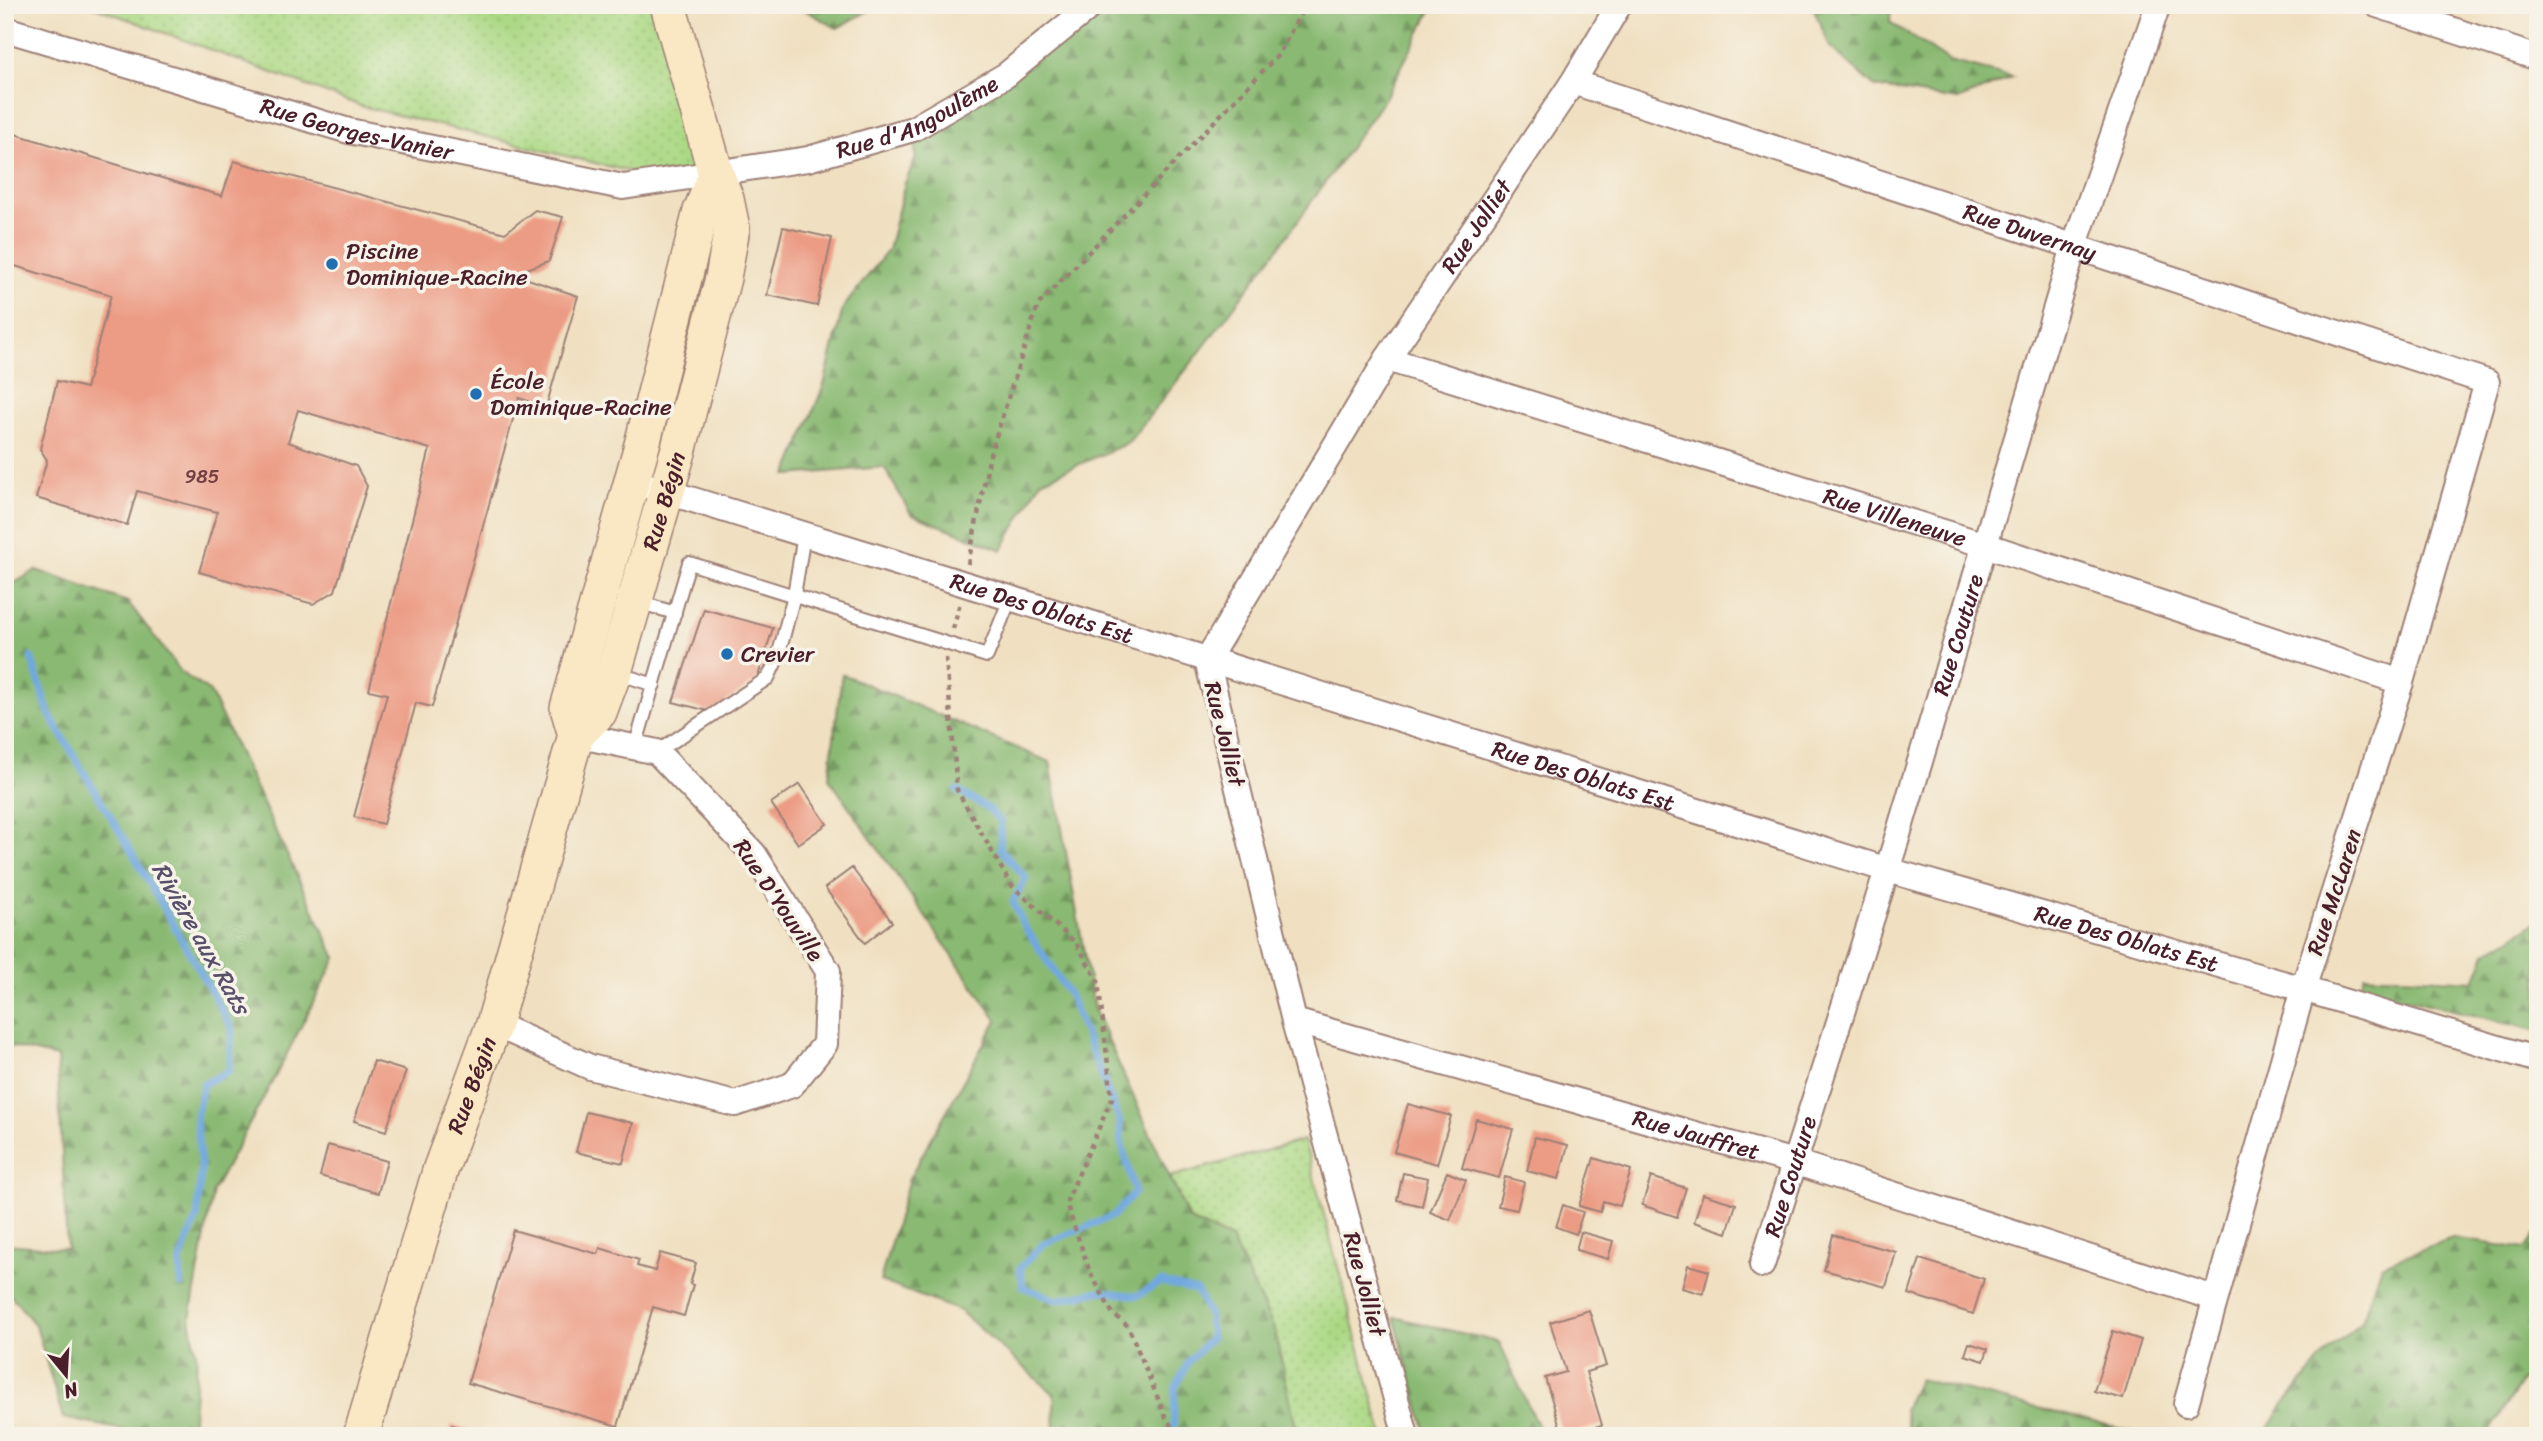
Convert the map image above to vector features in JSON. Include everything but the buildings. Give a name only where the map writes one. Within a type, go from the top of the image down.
[{"type":"street","name":"Rue Bégin","points":[[360,1436],[441,1168],[494,1024],[576,735],[598,712],[614,672],[666,492],[723,278],[732,228],[726,199],[716,174],[668,5]]},
{"type":"street","name":"Rue d'Angoulème","points":[[716,174],[808,159],[913,128],[1006,75],[1092,5]]},
{"type":"street","name":"Rue Jolliet","points":[[1406,1436],[1294,1020],[1206,660],[1387,359],[1573,82],[1619,5]]},
{"type":"street","name":"Rue Couture","points":[[1762,1265],[1888,870],[2074,247],[2158,5]]},
{"type":"street","points":[[2377,5],[2538,58]]},
{"type":"street","name":"Rue Georges-Vanier","points":[[5,29],[349,131],[582,179],[623,187],[716,174]]},
{"type":"street","name":"Rue Duvernay","points":[[1573,82],[2487,382]]},
{"type":"street","name":"Rue Bégin","points":[[576,735],[568,708],[632,481],[701,211],[716,174]]},
{"type":"street","name":"Rue Villeneuve","points":[[1387,359],[1985,545],[2401,682]]},
{"type":"street","name":"Rue McLaren","points":[[2186,1404],[2303,989],[2401,682],[2487,382]]},
{"type":"street","name":"Rue Des Oblats Est","points":[[632,481],[1888,870],[2303,989],[2538,1060]]},
{"type":"street","points":[[576,735],[646,750]]},
{"type":"street","name":"Rue D'Youville","points":[[494,1024],[590,1067],[735,1104],[792,1085],[825,1044],[828,971],[754,854],[646,750]]},
{"type":"street","name":"Rue Jauffret","points":[[1294,1020],[1794,1163],[2214,1298]]},
{"type":"lane","points":[[646,750],[768,678],[778,657],[794,595],[804,535]]},
{"type":"lane","points":[[646,750],[654,685],[689,563],[987,656],[1010,599]]},
{"type":"lane","points":[[634,601],[675,613]]},
{"type":"lane","points":[[614,672],[654,685]]},
{"type":"path","points":[[1178,1436],[1166,1418],[1128,1326],[1113,1314],[1090,1272],[1066,1203],[1112,1098],[1098,981],[1076,943],[1011,885],[957,790],[945,662],[964,585],[990,455],[1038,305],[1279,54],[1305,5]]},
{"type":"green space","points":[[90,5],[665,5],[716,174],[636,173],[361,106]]},
{"type":"green space","points":[[796,5],[879,5],[837,28]]},
{"type":"green space","points":[[1092,5],[1434,5],[1385,98],[1285,239],[1193,361],[1128,443],[1041,481],[1002,550],[911,514],[884,467],[787,475],[824,385],[843,308],[888,250],[905,183],[916,158],[913,129]]},
{"type":"green space","points":[[1812,5],[1891,5],[1890,22],[1949,61],[2013,77],[1958,100],[1875,87],[1830,47]]},
{"type":"green space","points":[[36,570],[128,602],[182,673],[210,692],[336,958],[213,1191],[190,1318],[197,1357],[192,1436],[153,1436],[63,1418],[36,1326],[5,1288],[5,1244],[67,1249],[57,1057],[5,1045],[5,589]]},
{"type":"green space","points":[[842,674],[1050,762],[1094,1009],[1189,1220],[1231,1239],[1274,1329],[1298,1436],[1055,1436],[1054,1394],[960,1311],[880,1281],[909,1179],[997,1020],[829,778]]},
{"type":"green space","points":[[2538,921],[2538,1031],[2360,987],[2364,975],[2475,981],[2486,953]]},
{"type":"green space","points":[[1304,1140],[1383,1436],[1298,1436],[1274,1329],[1231,1239],[1189,1220],[1170,1177]]},
{"type":"green space","points":[[2538,1231],[2538,1377],[2521,1381],[2490,1432],[2482,1436],[2264,1436],[2284,1404],[2328,1351],[2362,1322],[2381,1265],[2452,1238],[2525,1249]]},
{"type":"green space","points":[[1394,1317],[1499,1342],[1542,1436],[1427,1436]]},
{"type":"green space","points":[[1919,1379],[2151,1436],[1909,1436],[1904,1409]]},
{"type":"waterway","name":"Rivière aux Rats","points":[[31,657],[49,714],[232,1028],[229,1071],[203,1084],[196,1118],[201,1169],[197,1217],[180,1260],[181,1285]]},
{"type":"waterway","name":"Rivière aux Rats","points":[[957,790],[990,810],[1001,822],[1000,849],[1026,878],[1013,902],[1023,924],[1070,996],[1120,1122],[1121,1142],[1135,1192],[1113,1216],[1043,1244],[1020,1268],[1023,1287],[1057,1300],[1100,1291],[1137,1296],[1161,1282],[1197,1291],[1209,1316],[1211,1338],[1188,1362],[1175,1389],[1173,1436]]},
{"type":"place","name":"Piscine Dominique-Racine","points":[[332,264]]},
{"type":"place","name":"École Dominique-Racine","points":[[476,394]]},
{"type":"place","name":"Crevier","points":[[727,654]]}]
